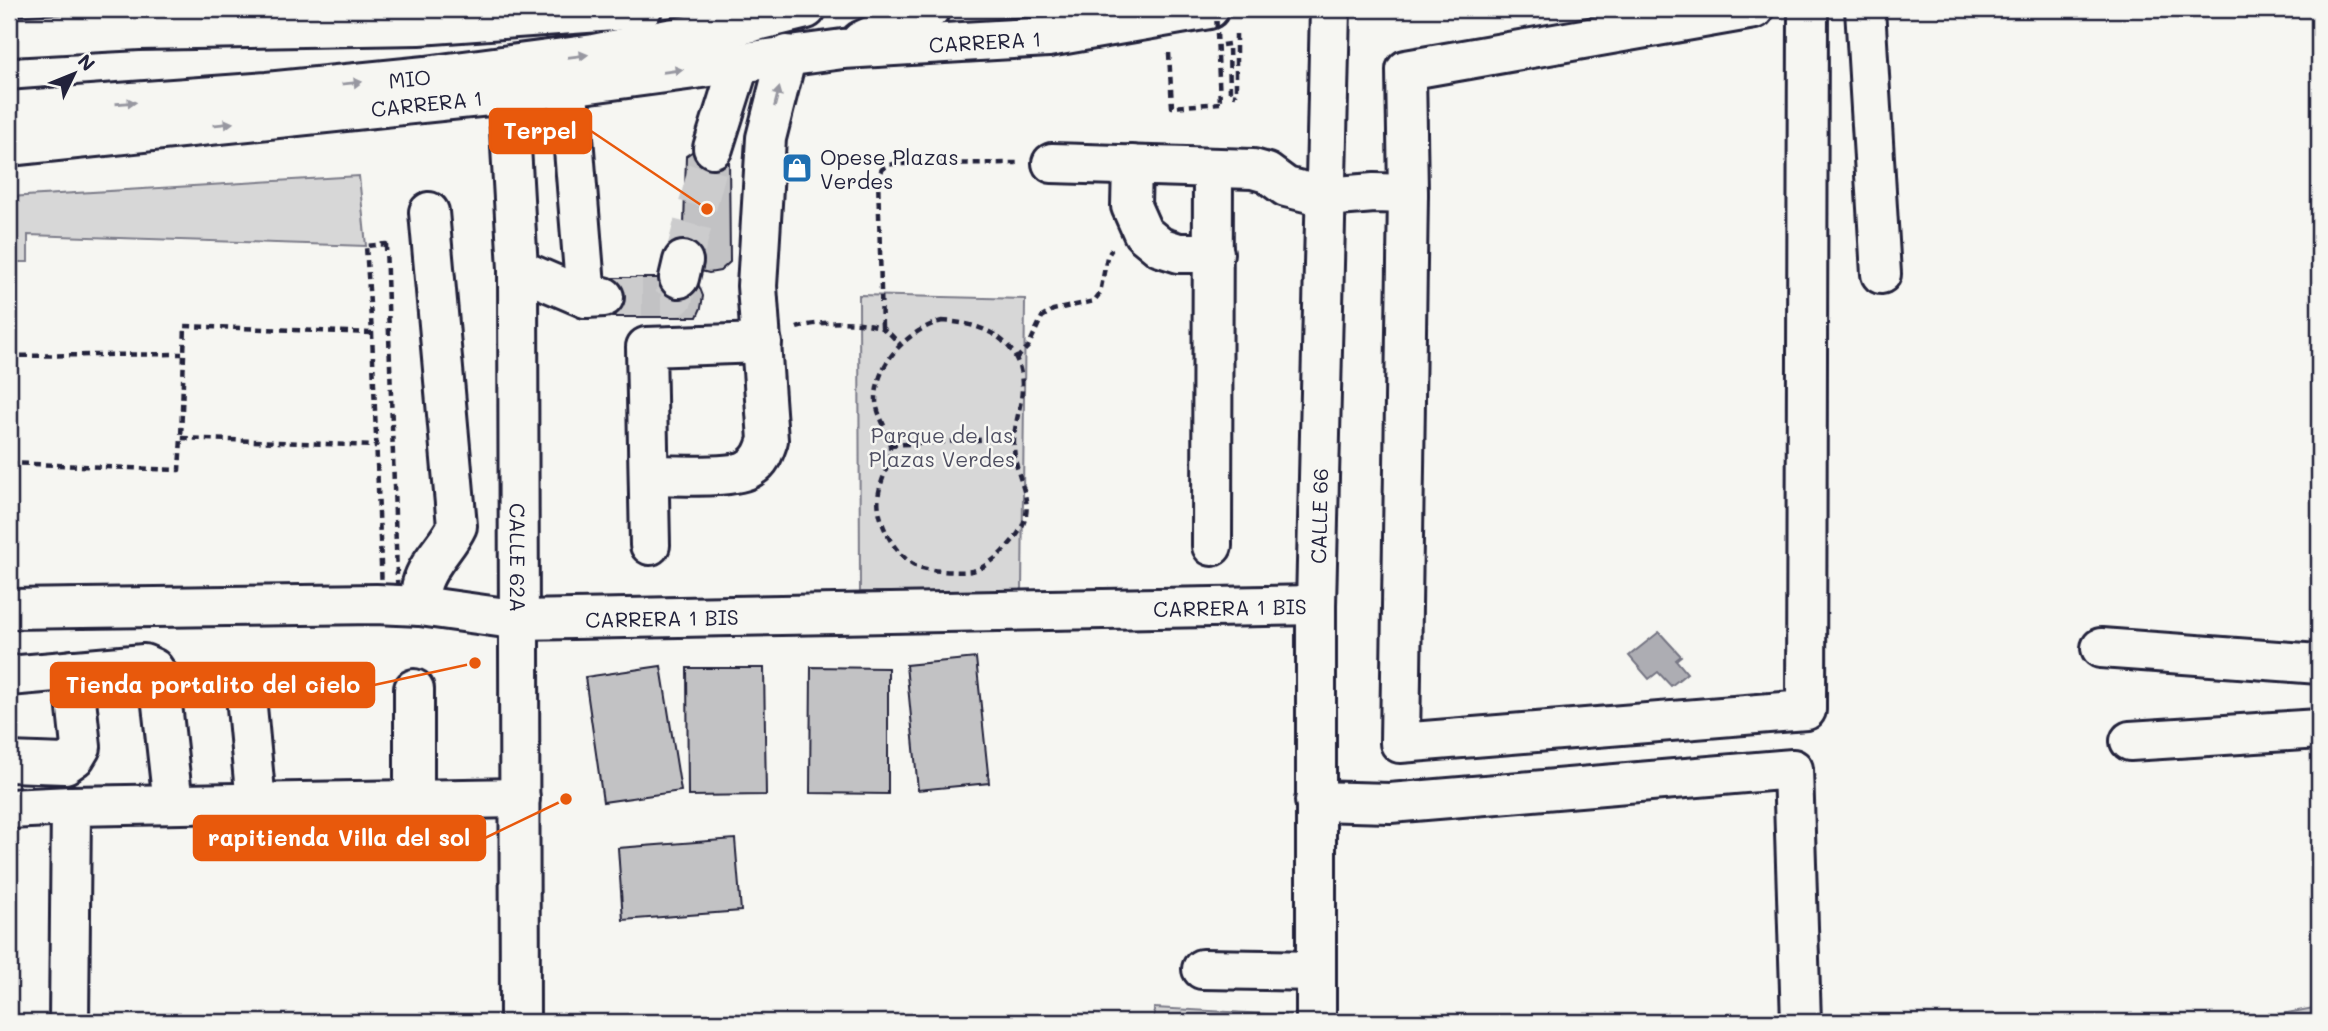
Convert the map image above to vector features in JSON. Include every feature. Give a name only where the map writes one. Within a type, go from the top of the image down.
[{"type":"street","points":[[9,37],[139,30],[419,25],[642,9]]},
{"type":"street","name":"MIO","points":[[9,111],[267,92],[491,68],[594,54],[806,9]]},
{"type":"street","points":[[924,27],[1053,9]]},
{"type":"street","name":"CALLE 66","points":[[1317,1022],[1316,606],[1330,9]]},
{"type":"street","points":[[1754,9],[1406,70],[1408,194],[1400,743],[1806,710],[1808,9]]},
{"type":"street","points":[[1865,9],[1881,274]]},
{"type":"street","name":"CARRERA 1","points":[[9,146],[508,94],[843,49],[924,27],[1048,37],[1222,20]]},
{"type":"street","points":[[650,475],[730,474],[748,470],[763,456],[768,440],[757,286],[766,138],[788,55]]},
{"type":"street","points":[[713,148],[740,62]]},
{"type":"street","points":[[518,269],[595,298],[566,85]]},
{"type":"street","name":"CALLE 62A","points":[[508,94],[518,269],[520,1022]]},
{"type":"street","points":[[1052,163],[1253,169],[1267,173],[1286,187],[1326,197],[1374,193],[1408,194]]},
{"type":"street","points":[[1132,165],[1131,206],[1143,233],[1160,247],[1179,253],[1214,253]]},
{"type":"street","points":[[1212,546],[1213,168]]},
{"type":"street","points":[[409,606],[457,526],[429,212]]},
{"type":"street","points":[[650,545],[646,347],[762,343]]},
{"type":"street","name":"CARRERA 1 BIS","points":[[9,609],[409,606],[520,620],[1316,606]]},
{"type":"street","points":[[2101,648],[2319,664]]},
{"type":"street","points":[[9,676],[144,664],[153,668],[159,677],[173,804]]},
{"type":"street","points":[[9,762],[65,764],[75,757],[81,747],[73,670]]},
{"type":"street","points":[[414,689],[414,800]]},
{"type":"street","points":[[246,696],[256,803]]},
{"type":"street","points":[[2130,741],[2319,729]]},
{"type":"street","points":[[1315,801],[1390,803],[1793,769],[1801,1022]]},
{"type":"street","points":[[9,809],[520,798]]},
{"type":"street","points":[[69,1022],[71,806]]},
{"type":"street","points":[[1202,969],[1316,971]]},
{"type":"path","points":[[1169,48],[1172,107],[1220,103],[1216,9]]},
{"type":"path","points":[[1205,46],[1229,44],[1230,94],[1236,95],[1222,20]]},
{"type":"path","points":[[882,327],[878,176],[882,169],[892,164],[1052,163]]},
{"type":"path","points":[[1016,359],[1028,347],[1042,317],[1053,310],[1094,301],[1100,293],[1110,251],[1123,239],[1143,233]]},
{"type":"path","points":[[386,244],[409,606],[382,590],[366,246],[386,244]]},
{"type":"path","points":[[942,321],[982,326],[1002,338],[1016,359],[1022,384],[1021,408],[1014,438],[1015,454],[1029,505],[1025,522],[1016,539],[996,559],[973,571],[919,567],[895,548],[878,513],[879,492],[889,463],[890,445],[876,402],[884,368],[900,345],[925,326],[942,321]]},
{"type":"path","points":[[762,343],[805,325],[857,323],[882,327],[900,345]]},
{"type":"path","points":[[9,463],[179,470],[184,326],[372,334]]},
{"type":"path","points":[[9,356],[182,354]]},
{"type":"path","points":[[890,445],[1014,438]]},
{"type":"path","points":[[181,439],[376,446]]},
{"type":"green space","points":[[359,176],[366,246],[28,235],[28,262],[9,262],[9,197]]},
{"type":"green space","name":"Parque de las Plazas Verdes","points":[[859,295],[1025,299],[1022,592],[860,592]]},
{"type":"green space","points":[[2319,1007],[2319,1022],[2239,1022]]},
{"type":"green space","points":[[1154,1008],[1285,1015],[1285,1022],[1154,1022]]},
{"type":"shaded area","points":[[1659,632],[1681,656],[1676,660],[1687,673],[1671,686],[1658,672],[1649,679],[1629,656]]},
{"type":"building","points":[[696,149],[729,156],[730,262],[720,271],[709,273],[697,270],[683,261],[686,156]]},
{"type":"building","points":[[612,278],[696,278],[703,296],[701,308],[697,317],[612,317],[607,308],[606,287]]},
{"type":"building","points":[[976,658],[989,783],[918,790],[906,665]]},
{"type":"building","points":[[661,666],[681,791],[603,802],[585,677]]},
{"type":"building","points":[[811,667],[888,668],[888,794],[810,793]]},
{"type":"building","points":[[687,668],[764,668],[766,795],[688,796]]},
{"type":"building","points":[[735,839],[741,911],[623,920],[618,848]]},
{"type":"tunnel","points":[[683,261],[713,148]]},
{"type":"tunnel","points":[[604,297],[674,297],[679,278]]},
{"type":"place","name":"Opese Plazas Verdes","points":[[797,168]]},
{"type":"place","name":"Terpel","points":[[707,209]]},
{"type":"place","name":"Tienda portalito del cielo","points":[[475,663]]},
{"type":"place","name":"rapitienda Villa del sol","points":[[566,799]]}]
